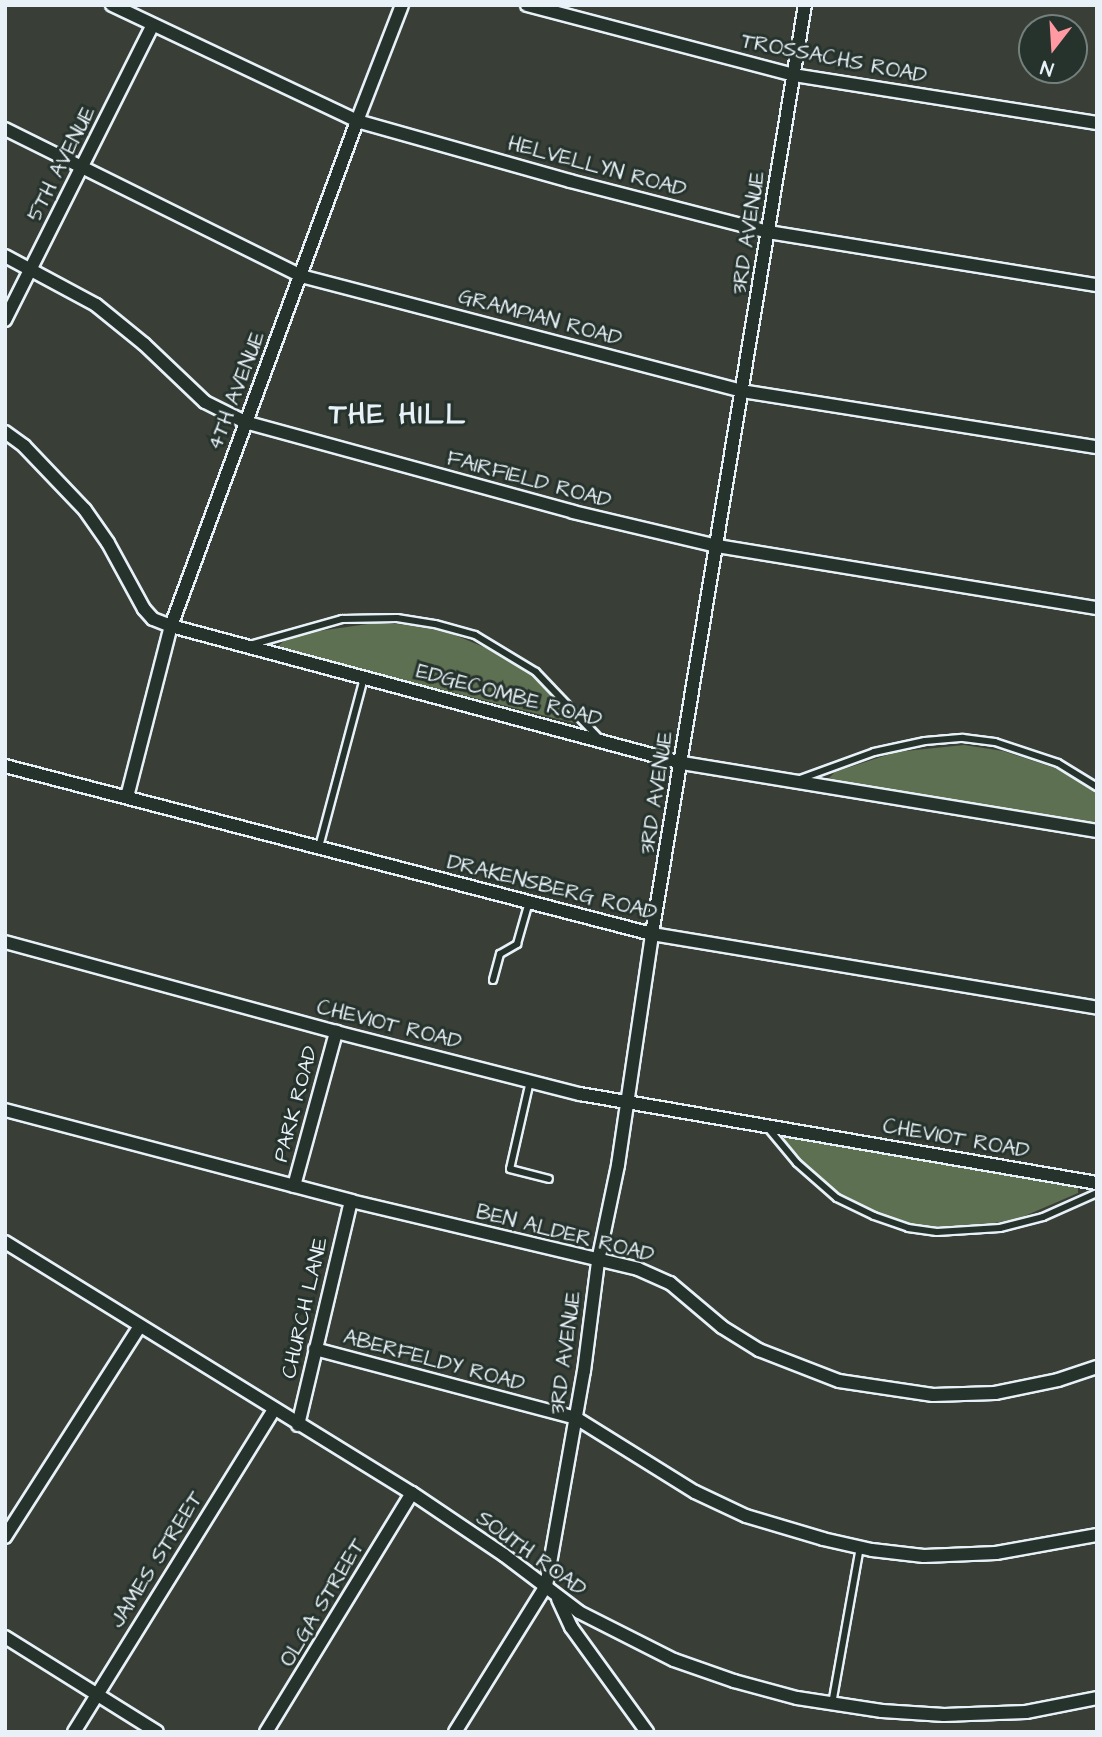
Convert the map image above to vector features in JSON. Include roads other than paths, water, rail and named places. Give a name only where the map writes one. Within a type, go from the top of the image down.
[{"type":"street","name":"HELVELLYN ROAD","points":[[113,5],[356,121],[570,181],[768,232],[1097,285]]},
{"type":"street","name":"4TH AVENUE","points":[[127,797],[171,626],[244,422],[302,276],[356,121],[402,5]]},
{"type":"street","name":"TROSSACHS ROAD","points":[[527,5],[794,75],[1097,123]]},
{"type":"street","name":"3RD AVENUE","points":[[546,1586],[576,1418],[598,1261],[618,1165],[652,934],[805,5]]},
{"type":"street","name":"5TH AVENUE","points":[[5,320],[153,25]]},
{"type":"street","name":"GRAMPIAN ROAD","points":[[5,129],[302,276],[742,391],[1097,447]]},
{"type":"street","name":"FAIRFIELD ROAD","points":[[5,256],[74,291],[117,320],[205,402],[244,422],[573,512],[717,547],[1097,608]]},
{"type":"street","name":"EDGECOMBE ROAD","points":[[5,432],[24,446],[85,510],[108,543],[144,609],[153,619],[171,626],[682,763],[1097,831]]},
{"type":"street","name":"DRAKENSBERG ROAD","points":[[5,766],[652,934],[1097,1008]]},
{"type":"street","name":"CHEVIOT ROAD","points":[[5,942],[336,1032],[626,1103],[1097,1183]]},
{"type":"street","name":"PARK ROAD","points":[[295,1186],[336,1032]]},
{"type":"street","name":"BEN ALDER ROAD","points":[[5,1110],[351,1201],[655,1274],[722,1327],[759,1349],[851,1384],[933,1395],[996,1393],[1058,1380],[1097,1367]]},
{"type":"street","name":"CHURCH LANE","points":[[298,1425],[351,1201]]},
{"type":"street","name":"SOUTH ROAD","points":[[5,1242],[412,1493],[546,1586],[558,1599],[635,1642],[702,1671],[797,1698],[832,1704],[944,1714],[1026,1712],[1097,1698]]},
{"type":"street","points":[[5,1537],[140,1326]]},
{"type":"street","name":"ABERFELDY ROAD","points":[[315,1349],[576,1418],[672,1479],[746,1516],[860,1547],[923,1556],[996,1553],[1097,1535]]},
{"type":"street","name":"JAMES STREET","points":[[74,1732],[274,1409]]},
{"type":"street","name":"OLGA STREET","points":[[266,1732],[412,1493]]},
{"type":"street","points":[[455,1732],[546,1586]]},
{"type":"street","points":[[558,1599],[571,1627],[646,1732]]},
{"type":"street","points":[[5,1637],[157,1732]]},
{"type":"lane","points":[[247,646],[342,619],[397,618],[435,624],[475,635],[536,672],[602,741]]},
{"type":"lane","points":[[319,847],[364,678]]},
{"type":"lane","points":[[797,781],[874,752],[925,741],[963,738],[995,742],[1058,763],[1097,787]]},
{"type":"lane","points":[[493,980],[500,954],[517,944],[529,902]]},
{"type":"lane","points":[[530,1081],[510,1169],[549,1179]]},
{"type":"lane","points":[[767,1126],[797,1163],[837,1199],[908,1228],[937,1232],[1000,1228],[1043,1217],[1097,1194]]},
{"type":"lane","points":[[832,1704],[860,1547]]},
{"type":"district","name":"THE HILL","points":[[398,415]]}]
